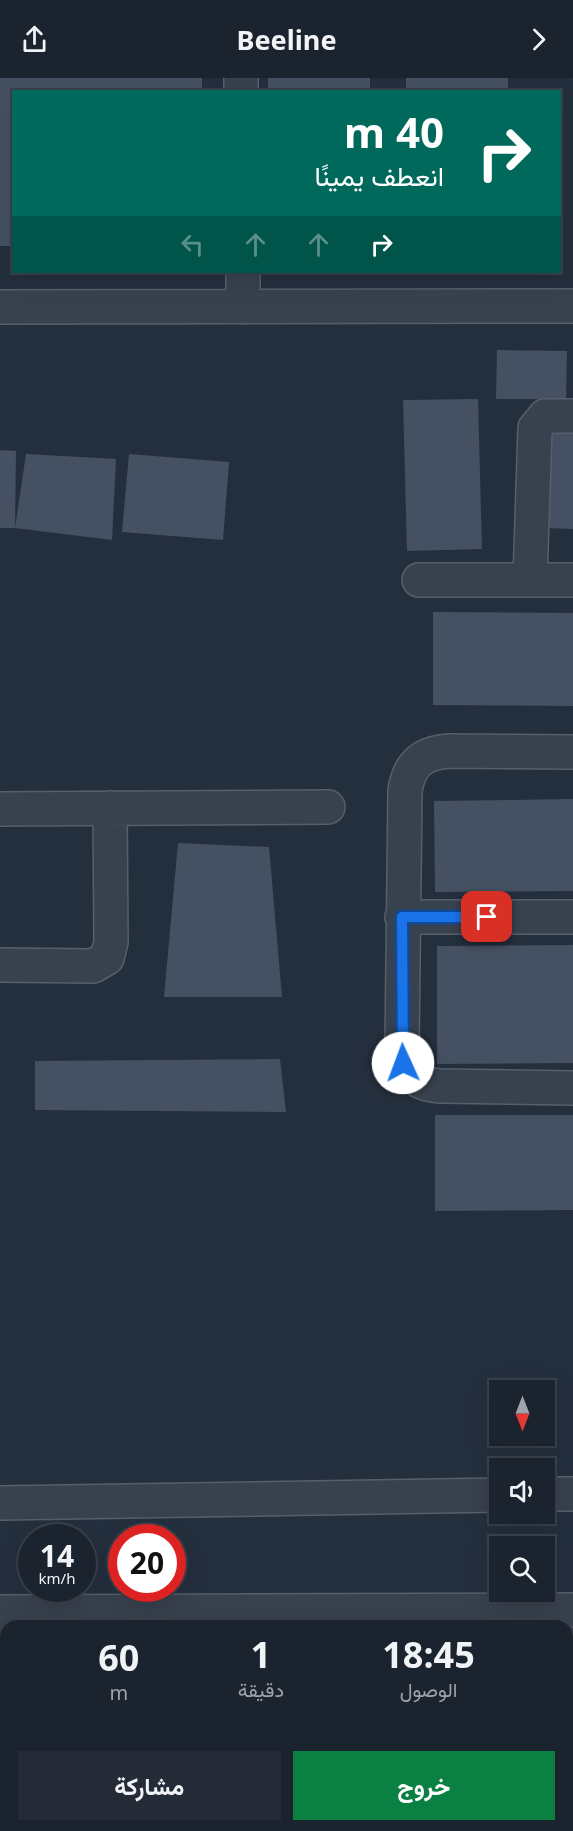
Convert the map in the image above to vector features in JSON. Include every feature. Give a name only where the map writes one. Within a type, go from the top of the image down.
[{"type":"street","points":[[243,273],[243,307]]},
{"type":"street","points":[[0,307],[573,306]]},
{"type":"street","points":[[530,580],[535,428],[545,416],[573,416]]},
{"type":"street","points":[[419,580],[573,580]]},
{"type":"street","points":[[573,752],[449,751],[432,752],[417,760],[407,774],[405,791],[402,917],[402,1047],[403,1063],[411,1077],[425,1085],[573,1088]]},
{"type":"street","points":[[0,809],[328,807]]},
{"type":"street","points":[[0,965],[93,966],[107,958],[111,942],[110,808]]},
{"type":"street","points":[[402,917],[573,918]]},
{"type":"street","points":[[555,1494],[573,1494]]},
{"type":"street","points":[[0,1503],[489,1495]]},
{"type":"street","points":[[3,1612],[131,1619],[387,1619],[506,1618],[573,1610]]},
{"type":"building","points":[[0,78],[202,78],[202,90],[12,90],[12,246],[0,246]]},
{"type":"building","points":[[268,78],[370,78],[370,90],[268,90]]},
{"type":"building","points":[[406,78],[508,78],[508,90],[406,90]]},
{"type":"building","points":[[497,350],[567,351],[566,399],[496,399]]},
{"type":"building","points":[[478,399],[482,549],[407,551],[403,400]]},
{"type":"building","points":[[547,434],[573,434],[573,529],[545,528]]},
{"type":"building","points":[[0,450],[16,451],[15,528],[0,528]]},
{"type":"building","points":[[26,454],[116,459],[112,540],[15,528]]},
{"type":"building","points":[[129,454],[229,462],[223,540],[122,532]]},
{"type":"building","points":[[433,612],[573,613],[573,706],[433,705]]},
{"type":"building","points":[[573,799],[573,891],[435,892],[434,801]]},
{"type":"building","points":[[178,843],[269,847],[282,997],[164,997]]},
{"type":"building","points":[[573,945],[573,1063],[437,1064],[437,946]]},
{"type":"building","points":[[280,1059],[286,1112],[35,1110],[35,1061]]},
{"type":"building","points":[[435,1115],[573,1115],[573,1210],[435,1211]]},
{"type":"route","points":[[403,1063],[402,917],[487,917]]}]
